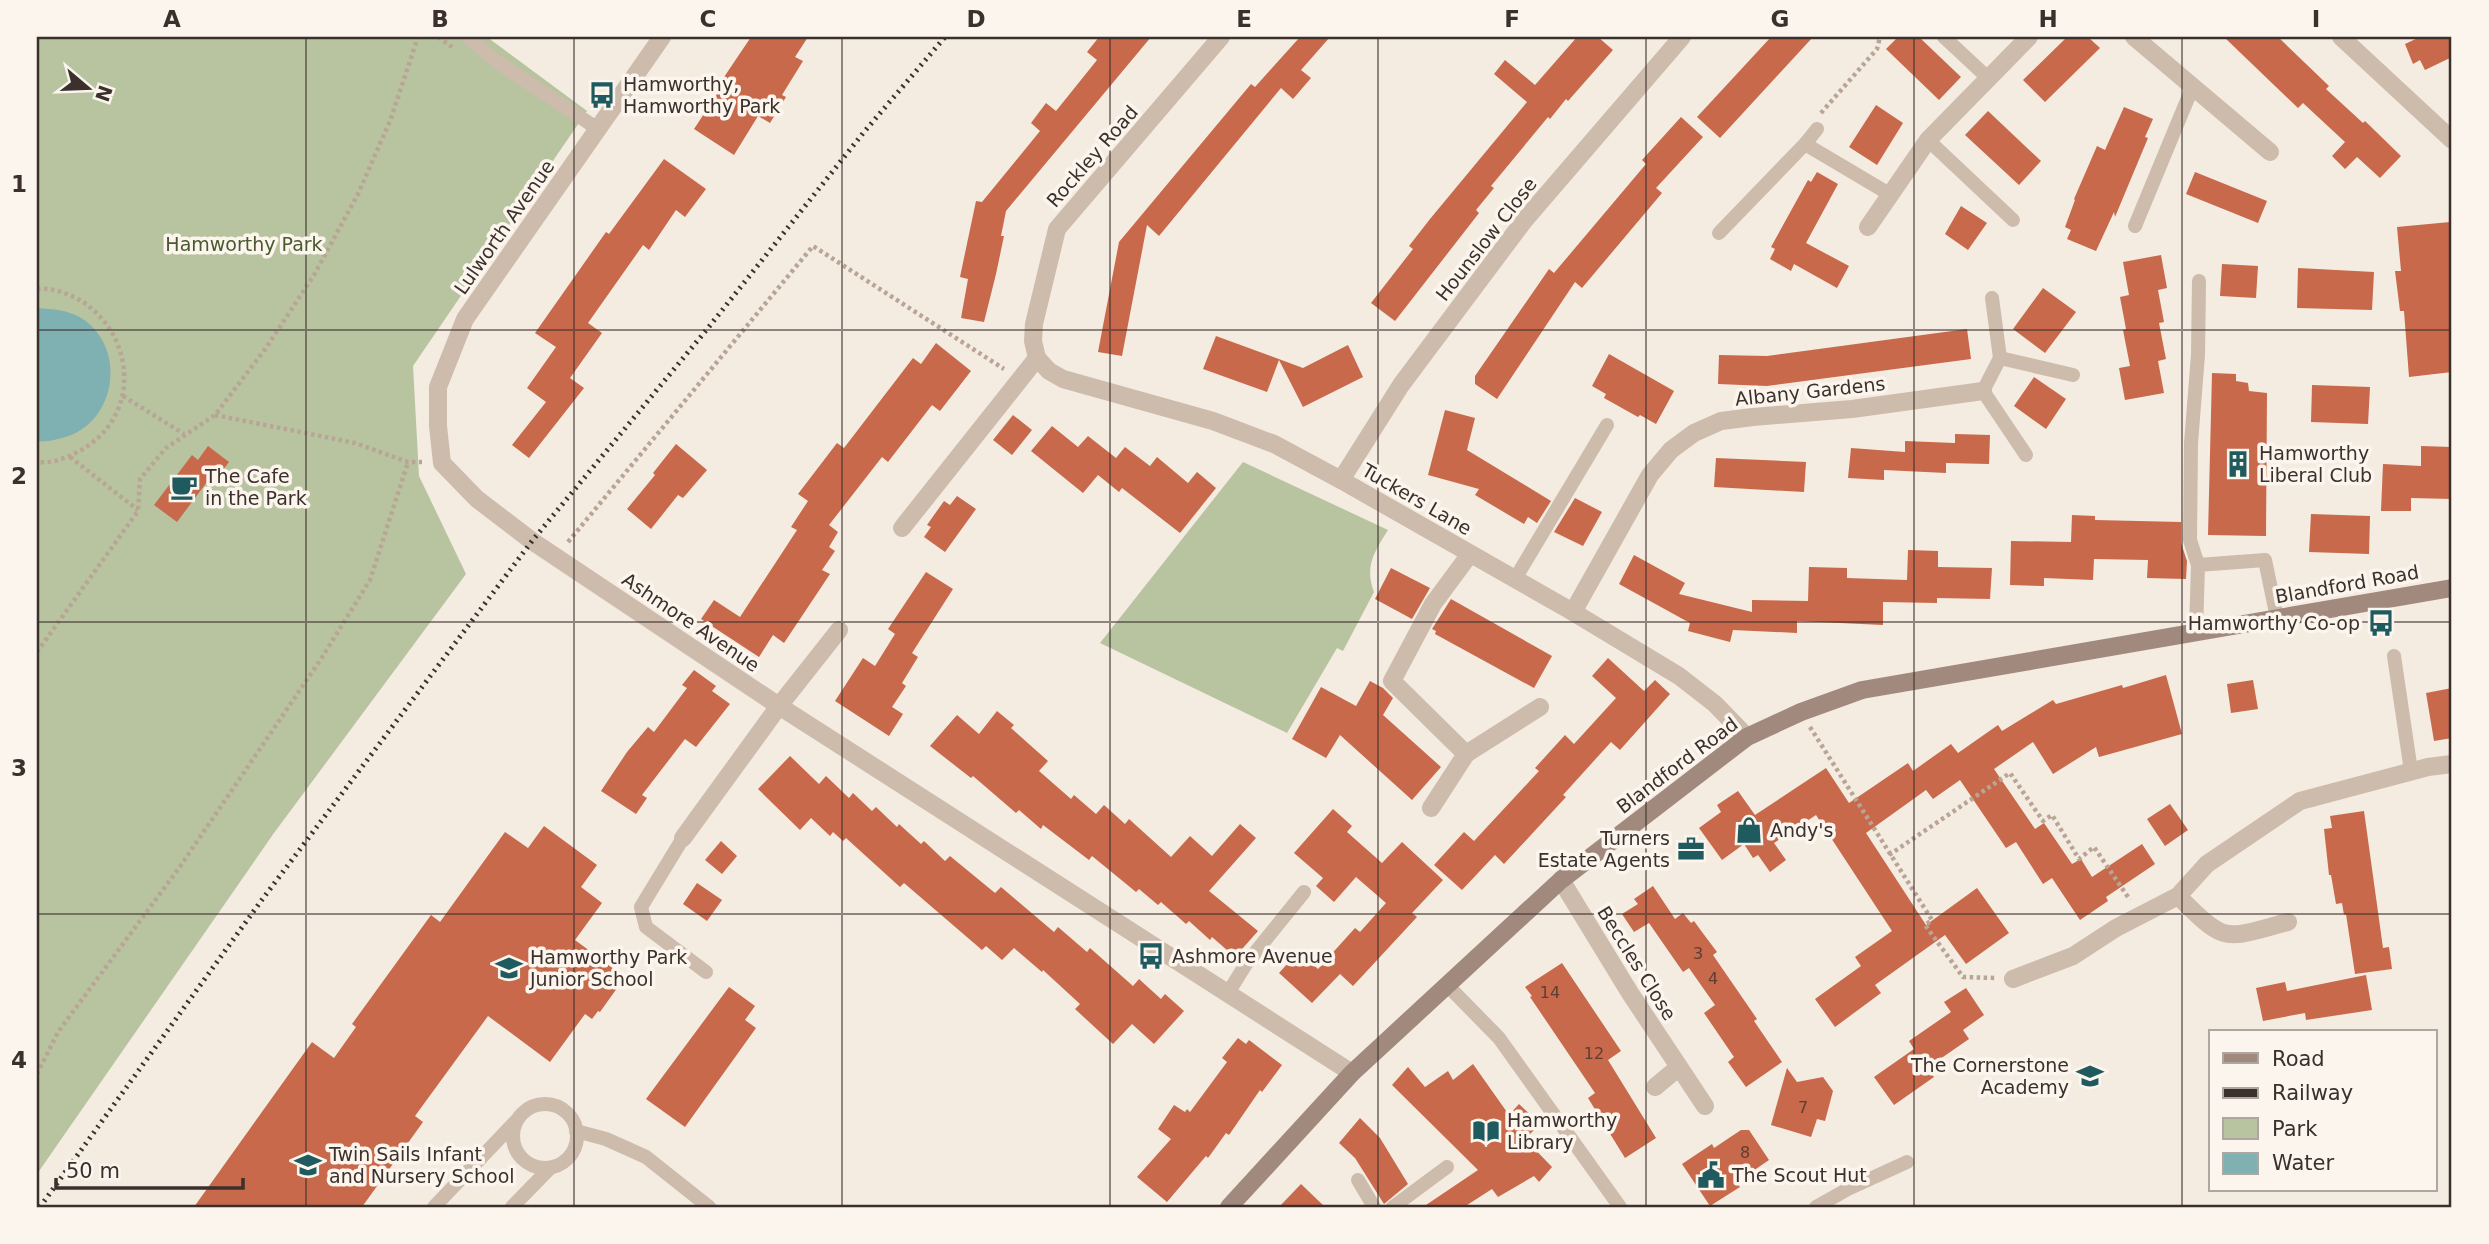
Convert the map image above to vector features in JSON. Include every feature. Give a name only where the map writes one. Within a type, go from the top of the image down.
[{"type":"main road","name":"Blandford Road","points":[[1229,1207],[1352,1073],[1561,880],[1747,737],[1801,712],[1862,690],[2452,588]]},
{"type":"street","name":"Lulworth Avenue","points":[[442,463],[438,387],[465,319],[662,37]]},
{"type":"street","name":"Rockley Road","points":[[1037,358],[1033,341],[1034,324],[1057,229],[1221,37]]},
{"type":"street","name":"Hounslow Close","points":[[1341,480],[1401,385],[1523,222],[1682,37]]},
{"type":"street","points":[[1868,227],[1928,140],[2029,37]]},
{"type":"street","points":[[2134,37],[2270,152]]},
{"type":"street","points":[[2341,37],[2452,140]]},
{"type":"street","points":[[902,528],[1037,358]]},
{"type":"street","name":"Tuckers Lane","points":[[1037,358],[1049,371],[1063,379],[1213,421],[1273,444],[1341,480],[1573,612],[1679,676],[1715,704],[1747,737]]},
{"type":"street","name":"Albany Gardens","points":[[1573,612],[1650,475],[1671,450],[1695,433],[1721,421],[1753,416],[1852,409],[1983,391]]},
{"type":"street","name":"Ashmore Avenue","points":[[442,463],[477,499],[556,557],[779,706],[1352,1073]]},
{"type":"street","points":[[1465,754],[1392,681],[1433,604],[1470,554]]},
{"type":"street","points":[[683,838],[839,629]]},
{"type":"street","points":[[1431,808],[1465,754],[1540,707]]},
{"type":"street","points":[[2013,979],[2073,956],[2140,915],[2178,896],[2207,864],[2300,801],[2411,771],[2452,764]]},
{"type":"street","name":"Beccles Close","points":[[1561,880],[1630,993],[1705,1106]]},
{"type":"street","points":[[2178,896],[2204,922],[2221,934],[2235,936],[2288,922]]},
{"type":"street","points":[[1654,1087],[1679,1067]]},
{"type":"lane","points":[[468,37],[496,61],[598,129]]},
{"type":"lane","points":[[1944,37],[1988,78]]},
{"type":"lane","points":[[2135,226],[2193,86]]},
{"type":"lane","points":[[1718,233],[1805,145],[1817,129]]},
{"type":"lane","points":[[1928,140],[2013,220]]},
{"type":"lane","points":[[1805,145],[1891,195]]},
{"type":"lane","points":[[2196,632],[2198,565],[2190,540],[2191,443],[2198,355],[2199,281]]},
{"type":"lane","points":[[1992,298],[2000,358],[1983,391],[2026,455]]},
{"type":"lane","points":[[2000,358],[2073,375]]},
{"type":"lane","points":[[1515,579],[1607,425]]},
{"type":"lane","points":[[2198,565],[2265,560],[2277,618]]},
{"type":"lane","points":[[2394,656],[2411,771]]},
{"type":"lane","points":[[683,838],[641,907],[646,927],[706,971]]},
{"type":"lane","points":[[1228,993],[1246,964],[1304,892]]},
{"type":"lane","points":[[1447,985],[1500,1038],[1620,1207]]},
{"type":"lane","points":[[434,1207],[525,1111],[546,1104],[557,1107],[566,1112],[573,1121],[576,1131],[573,1151],[568,1159],[550,1168],[512,1207]]},
{"type":"lane","points":[[518,1119],[513,1129],[516,1151],[530,1165],[550,1168]]},
{"type":"lane","points":[[576,1131],[606,1139],[646,1157],[709,1207]]},
{"type":"lane","points":[[1816,1207],[1908,1162]]},
{"type":"lane","points":[[1393,1207],[1447,1167]]},
{"type":"lane","points":[[1358,1180],[1374,1207]]},
{"type":"path","points":[[37,652],[138,511],[140,479],[166,448],[184,433],[215,415],[266,348],[314,275],[346,217],[390,121],[418,37]]},
{"type":"path","points":[[1817,129],[1818,116],[1877,49],[1880,37]]},
{"type":"path","points":[[556,557],[813,246],[1019,379]]},
{"type":"path","points":[[37,289],[44,288],[73,296],[98,312],[116,337],[125,366],[122,396],[112,422],[93,443],[70,457],[37,462]]},
{"type":"path","points":[[122,396],[184,433]]},
{"type":"path","points":[[37,1074],[58,1032],[179,867],[321,659],[370,580],[408,462],[355,443],[215,415]]},
{"type":"path","points":[[70,457],[138,511]]},
{"type":"path","points":[[1801,712],[1932,920],[1925,925],[1963,977],[2013,979]]},
{"type":"path","points":[[1889,855],[2010,773],[2043,821],[2052,815],[2079,859],[2094,847],[2140,915]]},
{"type":"green space","name":"Hamworthy Park","points":[[37,37],[487,37],[587,111],[413,366],[419,476],[466,574],[274,833],[37,1174]]},
{"type":"green space","points":[[1243,462],[1388,530],[1372,559],[1370,574],[1374,592],[1343,651],[1337,648],[1287,733],[1100,643]]},
{"type":"water","points":[[37,308],[67,312],[83,319],[98,333],[107,350],[111,369],[109,388],[103,405],[92,421],[77,432],[45,441],[37,441]]},
{"type":"building","points":[[751,37],[808,37],[795,57],[803,61],[782,95],[786,97],[770,123],[758,116],[734,155],[694,129],[721,88],[718,86]]},
{"type":"building","points":[[1099,37],[1151,37],[1006,211],[1001,236],[1004,236],[984,322],[961,318],[968,279],[960,277],[976,201],[982,202],[1040,131],[1031,123],[1046,103],[1056,111],[1097,60],[1087,52]]},
{"type":"building","points":[[1300,37],[1330,37],[1301,70],[1311,78],[1293,99],[1281,88],[1159,236],[1147,225],[1122,356],[1098,352],[1119,242],[1251,84],[1255,87]]},
{"type":"building","points":[[1577,37],[1598,37],[1613,50],[1568,101],[1566,99],[1550,119],[1548,117],[1491,186],[1494,188],[1476,210],[1479,213],[1395,321],[1371,303],[1413,249],[1409,246],[1527,102],[1494,74],[1505,60],[1535,85]]},
{"type":"building","points":[[1771,37],[1813,37],[1720,138],[1697,117]]},
{"type":"building","points":[[1898,37],[1919,37],[1961,77],[1939,100],[1886,49]]},
{"type":"building","points":[[2067,37],[2088,37],[2100,48],[2045,102],[2023,80]]},
{"type":"building","points":[[2224,37],[2278,37],[2329,86],[2326,89],[2363,123],[2365,121],[2401,156],[2380,178],[2357,157],[2345,169],[2332,156],[2345,142],[2303,103],[2298,108]]},
{"type":"building","points":[[2420,37],[2452,37],[2452,57],[2425,70],[2420,60],[2413,64],[2405,44]]},
{"type":"building","points":[[1876,105],[1903,123],[1877,165],[1849,147]]},
{"type":"building","points":[[2124,107],[2153,119],[2145,137],[2148,138],[2115,217],[2114,212],[2096,251],[2067,239],[2071,230],[2065,227],[2097,146],[2105,150]]},
{"type":"building","points":[[1988,111],[2041,161],[2019,185],[1965,135]]},
{"type":"building","points":[[1681,117],[1703,137],[1656,188],[1662,193],[1582,288],[1575,282],[1497,399],[1475,384],[1475,376],[1549,269],[1554,273],[1646,164],[1642,160]]},
{"type":"building","points":[[664,159],[706,189],[685,217],[676,210],[649,250],[643,245],[588,323],[602,333],[570,378],[584,388],[529,458],[512,445],[546,402],[527,388],[556,347],[535,333],[606,232],[609,234]]},
{"type":"building","points":[[1817,172],[1838,184],[1806,243],[1849,266],[1837,288],[1794,264],[1791,271],[1770,259],[1775,249],[1771,247],[1808,180],[1811,182]]},
{"type":"building","points":[[2195,172],[2267,201],[2258,223],[2186,194]]},
{"type":"building","points":[[1961,206],[1987,223],[1968,250],[1945,234]]},
{"type":"building","points":[[2450,222],[2452,372],[2409,377],[2404,311],[2400,311],[2395,271],[2401,271],[2397,227]]},
{"type":"building","points":[[2161,255],[2167,288],[2158,290],[2164,322],[2159,323],[2166,359],[2158,361],[2164,393],[2125,400],[2119,368],[2130,366],[2120,297],[2129,295],[2123,262]]},
{"type":"building","points":[[2222,264],[2258,266],[2256,298],[2220,296]]},
{"type":"building","points":[[2298,268],[2374,272],[2372,310],[2297,308]]},
{"type":"building","points":[[2043,288],[2076,312],[2045,353],[2013,329]]},
{"type":"building","points":[[1967,329],[1971,359],[1767,386],[1718,384],[1719,355],[1767,356]]},
{"type":"building","points":[[1216,336],[1303,368],[1348,345],[1363,377],[1303,407],[1279,360],[1267,392],[1203,369]]},
{"type":"building","points":[[936,343],[971,371],[940,411],[932,405],[888,462],[882,457],[829,525],[838,532],[829,547],[835,551],[822,570],[830,574],[784,643],[773,635],[759,657],[701,619],[714,600],[740,617],[797,530],[791,527],[808,501],[798,494],[837,443],[844,448],[913,358],[921,364]]},
{"type":"building","points":[[1609,354],[1674,391],[1656,424],[1604,398],[1606,394],[1592,386]]},
{"type":"building","name":"Hamworthy Liberal Club","points":[[2212,373],[2236,374],[2236,381],[2248,383],[2249,391],[2267,393],[2266,536],[2208,535]]},
{"type":"building","points":[[2034,377],[2066,399],[2046,429],[2014,406]]},
{"type":"building","points":[[2312,385],[2370,387],[2368,424],[2311,422]]},
{"type":"building","points":[[1445,410],[1475,418],[1467,450],[1551,501],[1537,523],[1528,517],[1524,524],[1475,495],[1479,489],[1428,475]]},
{"type":"building","points":[[1013,415],[1032,430],[1012,455],[993,440]]},
{"type":"building","points":[[1052,426],[1078,447],[1088,436],[1116,458],[1125,447],[1150,466],[1157,457],[1188,483],[1197,472],[1216,488],[1180,533],[1122,488],[1119,492],[1098,475],[1083,493],[1031,451]]},
{"type":"building","points":[[1955,434],[1990,435],[1989,464],[1946,463],[1946,473],[1884,470],[1884,480],[1848,478],[1851,448],[1905,452],[1905,441],[1955,443]]},
{"type":"building","points":[[676,444],[707,470],[683,498],[678,495],[651,529],[627,509]]},
{"type":"building","points":[[208,446],[229,462],[211,486],[207,482],[177,522],[154,505],[192,455],[198,460]]},
{"type":"building","points":[[2421,446],[2452,447],[2452,499],[2411,498],[2411,511],[2381,511],[2383,464],[2421,466]]},
{"type":"building","points":[[1716,458],[1806,462],[1804,492],[1714,487]]},
{"type":"building","points":[[957,496],[976,509],[945,552],[924,537],[931,527],[927,525],[944,501],[950,505]]},
{"type":"building","points":[[1575,498],[1602,512],[1583,546],[1554,532]]},
{"type":"building","points":[[2311,514],[2370,516],[2369,554],[2309,552]]},
{"type":"building","points":[[2072,515],[2095,516],[2095,520],[2181,522],[2181,543],[2187,561],[2186,579],[2147,578],[2148,560],[2094,559],[2093,580],[2044,578],[2044,586],[2010,585],[2011,541],[2071,542]]},
{"type":"building","points":[[1908,550],[1938,551],[1938,567],[1992,568],[1990,599],[1937,598],[1937,603],[1883,602],[1883,625],[1797,621],[1797,633],[1733,630],[1730,642],[1688,631],[1690,623],[1619,584],[1634,555],[1685,583],[1679,594],[1752,612],[1752,600],[1808,601],[1809,567],[1847,568],[1847,578],[1907,580]]},
{"type":"building","points":[[1391,568],[1430,588],[1412,619],[1375,599]]},
{"type":"building","points":[[926,572],[953,589],[912,653],[918,657],[902,683],[906,686],[892,707],[903,714],[889,736],[835,701],[863,658],[875,666],[895,634],[888,629]]},
{"type":"building","points":[[1451,599],[1552,656],[1534,688],[1435,634],[1436,631],[1432,629]]},
{"type":"building","points":[[1608,658],[1644,691],[1655,680],[1670,694],[1620,750],[1611,742],[1563,795],[1566,797],[1504,864],[1495,855],[1462,890],[1434,865],[1464,832],[1474,841],[1539,771],[1535,768],[1565,735],[1574,744],[1616,698],[1592,676]]},
{"type":"building","points":[[694,670],[716,686],[712,691],[730,704],[696,747],[685,739],[642,795],[647,798],[636,814],[601,791],[627,752],[648,727],[654,732],[687,688],[682,685]]},
{"type":"building","points":[[2166,675],[2182,734],[2099,757],[2096,747],[2053,774],[2033,742],[1994,769],[2035,829],[2044,823],[2072,864],[2081,859],[2092,877],[2142,844],[2155,864],[2106,897],[2108,901],[2080,920],[2052,878],[2043,884],[2016,842],[2006,848],[1960,780],[1933,799],[1926,790],[1866,833],[1926,925],[1977,888],[2009,933],[1966,964],[1945,935],[1875,985],[1881,993],[1835,1027],[1815,999],[1861,966],[1855,957],[1892,931],[1816,815],[1774,843],[1786,860],[1770,872],[1758,855],[1753,858],[1744,844],[1722,860],[1699,828],[1721,812],[1717,805],[1738,791],[1755,815],[1826,768],[1849,803],[1908,763],[1913,771],[1951,744],[1958,753],[1998,725],[2002,731],[2053,700],[2056,704]]},
{"type":"building","points":[[2253,680],[2258,709],[2231,713],[2227,684]]},
{"type":"building","points":[[1370,681],[1393,698],[1383,715],[1441,767],[1412,800],[1340,735],[1326,758],[1292,739],[1321,687],[1356,706]]},
{"type":"building","points":[[2452,688],[2452,738],[2434,741],[2426,693]]},
{"type":"building","points":[[997,711],[1014,725],[1011,728],[1048,761],[1039,771],[1071,799],[1074,795],[1096,814],[1104,805],[1125,824],[1129,819],[1171,857],[1190,836],[1212,856],[1240,824],[1256,838],[1209,891],[1258,931],[1235,957],[1189,921],[1186,924],[1161,902],[1158,905],[1139,889],[1136,892],[1092,856],[1089,860],[1043,825],[1041,829],[1019,810],[1016,813],[973,776],[971,778],[930,746],[957,715],[979,734]]},
{"type":"building","points":[[790,756],[819,784],[826,776],[849,798],[853,793],[872,811],[876,807],[897,827],[899,824],[921,844],[924,841],[945,861],[950,856],[995,893],[1001,887],[1054,932],[1058,927],[1087,952],[1090,948],[1133,986],[1139,979],[1161,999],[1165,994],[1184,1011],[1154,1044],[1132,1024],[1113,1044],[1075,1009],[1080,1004],[1014,948],[1002,960],[986,946],[982,950],[904,883],[900,887],[846,838],[843,841],[833,832],[830,836],[811,818],[800,830],[758,789]]},
{"type":"building","points":[[2170,804],[2188,830],[2165,846],[2147,819]]},
{"type":"building","points":[[1333,809],[1352,826],[1347,832],[1382,863],[1402,842],[1443,880],[1412,913],[1417,917],[1353,986],[1340,974],[1312,1003],[1279,973],[1299,951],[1318,969],[1355,928],[1360,932],[1386,903],[1356,877],[1334,902],[1316,886],[1323,878],[1294,853]]},
{"type":"building","points":[[2364,811],[2383,948],[2389,947],[2392,969],[2355,974],[2346,914],[2344,915],[2342,903],[2336,904],[2329,875],[2324,829],[2332,828],[2330,816]]},
{"type":"building","name":"Hamworthy Park Junior School","points":[[544,826],[597,865],[581,887],[602,903],[575,940],[625,977],[600,1012],[592,1019],[585,1014],[550,1062],[488,1016],[415,1116],[423,1122],[362,1207],[194,1207],[312,1042],[334,1058],[356,1027],[352,1024],[431,915],[440,922],[505,832],[528,848]]},
{"type":"building","points":[[721,841],[737,856],[722,874],[705,860]]},
{"type":"building","points":[[697,883],[722,900],[707,921],[683,904]]},
{"type":"building","points":[[1653,886],[1675,919],[1683,913],[1691,923],[1694,921],[1717,952],[1713,955],[1757,1019],[1754,1021],[1782,1062],[1746,1087],[1728,1062],[1734,1057],[1704,1013],[1715,1005],[1689,968],[1683,972],[1649,923],[1634,932],[1622,914],[1638,904],[1634,899]]},
{"type":"building","points":[[1562,963],[1621,1051],[1608,1060],[1656,1138],[1625,1158],[1588,1098],[1595,1093],[1525,987]]},
{"type":"building","points":[[2366,975],[2372,1010],[2306,1020],[2305,1013],[2263,1021],[2256,988],[2285,982],[2287,991]]},
{"type":"building","points":[[729,987],[755,1006],[745,1020],[756,1028],[685,1127],[646,1099]]},
{"type":"building","points":[[1966,988],[1984,1015],[1963,1030],[1969,1039],[1927,1068],[1934,1077],[1894,1105],[1874,1077],[1914,1049],[1909,1041],[1951,1012],[1944,1002]]},
{"type":"building","points":[[1238,1038],[1246,1044],[1249,1040],[1282,1065],[1262,1092],[1260,1090],[1229,1135],[1226,1133],[1208,1158],[1206,1156],[1167,1202],[1137,1177],[1171,1139],[1158,1129],[1174,1105],[1190,1112],[1227,1062],[1222,1058]]},
{"type":"building","name":"Hamworthy Library","points":[[1473,1064],[1509,1115],[1519,1104],[1540,1124],[1525,1139],[1552,1167],[1539,1182],[1534,1176],[1498,1197],[1492,1189],[1464,1207],[1423,1207],[1478,1170],[1392,1085],[1408,1067],[1425,1087],[1448,1071],[1453,1080]]},
{"type":"building","points":[[1787,1068],[1797,1082],[1823,1077],[1833,1091],[1825,1121],[1817,1119],[1811,1137],[1771,1125]]},
{"type":"building","points":[[1360,1118],[1380,1138],[1408,1184],[1384,1204],[1355,1158],[1339,1143]]},
{"type":"building","points":[[1741,1130],[1749,1130],[1769,1160],[1737,1182],[1740,1187],[1710,1206],[1682,1164],[1712,1144],[1714,1148]]},
{"type":"building","points":[[1301,1184],[1325,1207],[1279,1207]]},
{"type":"railway","points":[[40,1207],[261,901],[532,541],[708,328],[864,132],[945,37]]},
{"type":"place","name":"Hamworthy, Hamworthy Park","points":[[602,95]]},
{"type":"place","name":"Hamworthy Liberal Club","points":[[2238,464]]},
{"type":"place","name":"The Cafe in the Park","points":[[184,487]]},
{"type":"place","name":"Hamworthy Co-op","points":[[2381,623]]},
{"type":"place","name":"Andy's","points":[[1749,830]]},
{"type":"place","name":"Turners Estate Agents","points":[[1691,849]]},
{"type":"place","name":"Ashmore Avenue","points":[[1151,956]]},
{"type":"place","name":"Hamworthy Park Junior School","points":[[509,968]]},
{"type":"place","name":"The Cornerstone Academy","points":[[2090,1076]]},
{"type":"place","name":"Hamworthy Library","points":[[1486,1131]]},
{"type":"place","name":"Twin Sails Infant and Nursery School","points":[[308,1165]]},
{"type":"place","name":"The Scout Hut","points":[[1711,1175]]}]
